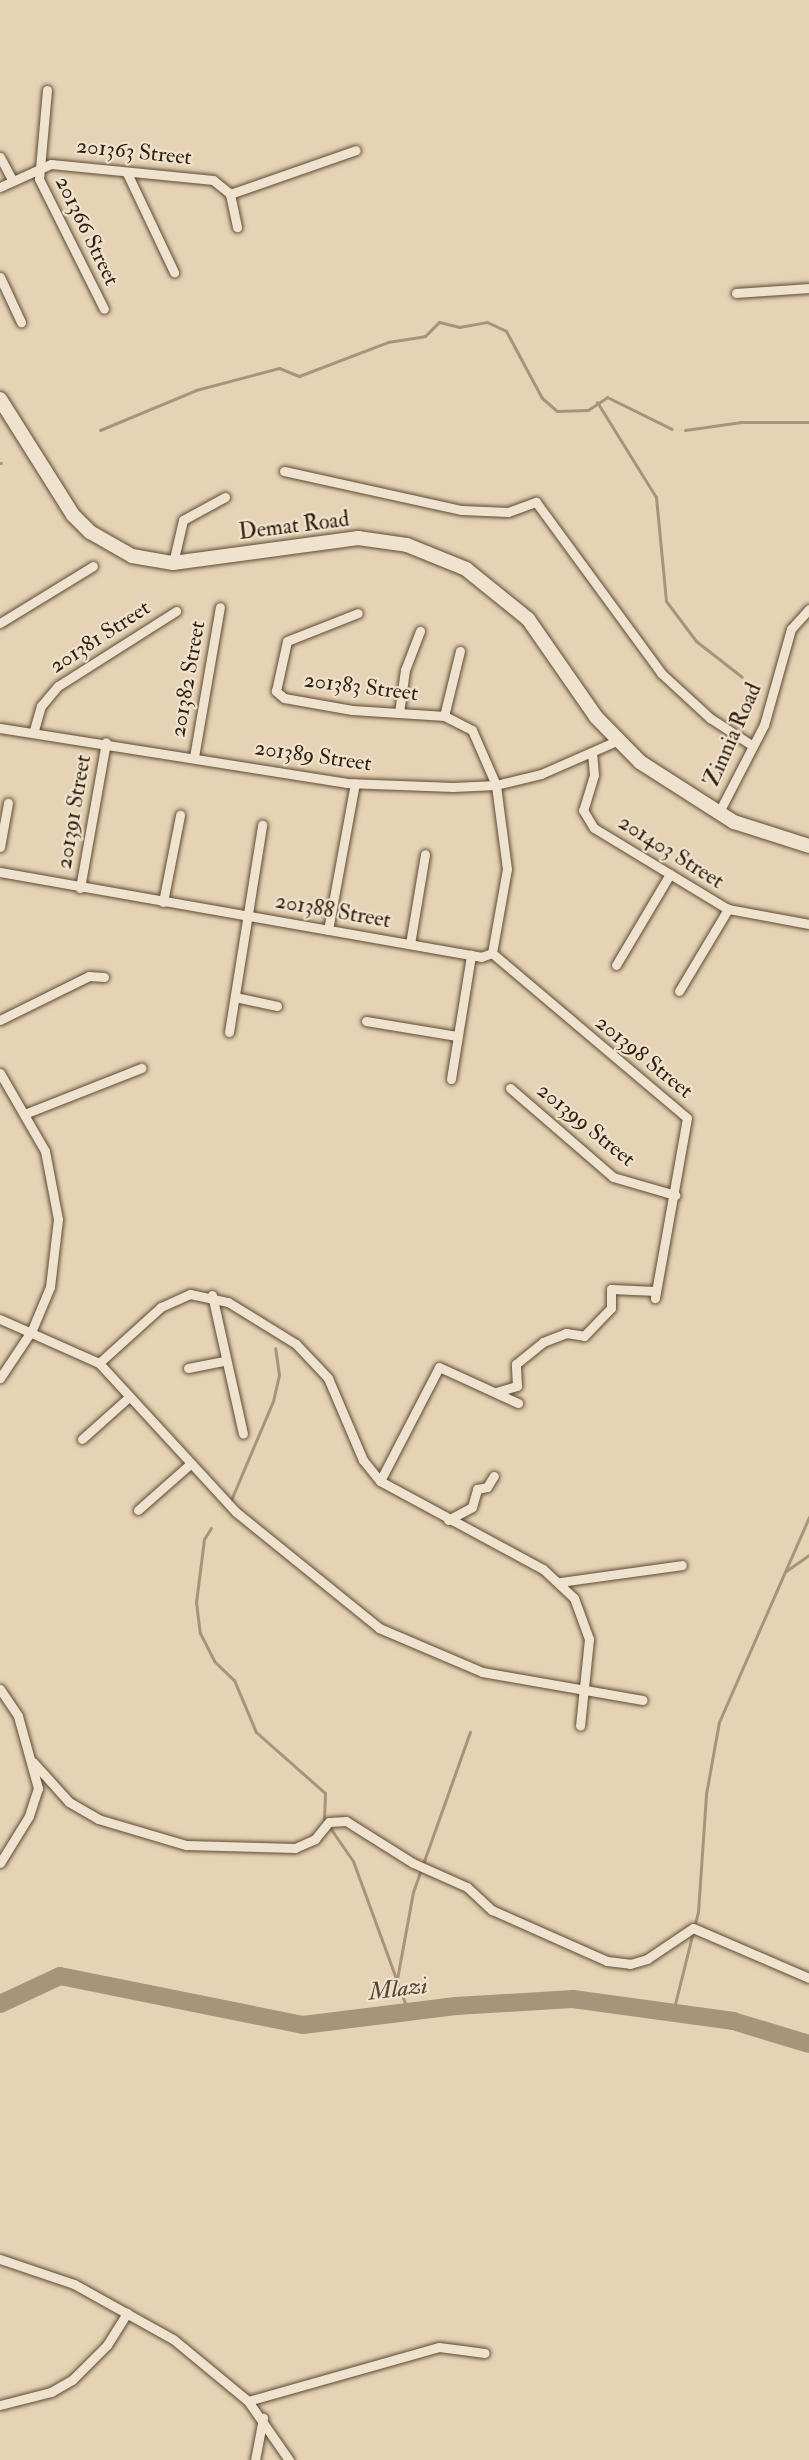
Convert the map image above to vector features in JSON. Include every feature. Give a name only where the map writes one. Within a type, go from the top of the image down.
[{"type":"street","points":[[38,168],[47,90]]},
{"type":"street","points":[[237,226],[230,194],[356,150]]},
{"type":"street","points":[[0,157],[12,180]]},
{"type":"street","name":"201363 Street","points":[[0,187],[38,168],[63,164],[127,173],[213,180],[230,194]]},
{"type":"street","name":"201366 Street","points":[[38,168],[104,309]]},
{"type":"street","points":[[127,173],[174,272]]},
{"type":"street","points":[[0,277],[21,322]]},
{"type":"street","points":[[736,293],[809,288]]},
{"type":"street","name":"Demat Road","points":[[0,399],[83,526],[119,551],[173,563],[344,538],[407,545],[438,555],[491,584],[528,619],[616,741],[669,785],[718,814],[809,846]]},
{"type":"street","points":[[284,471],[462,510],[508,512],[536,502],[661,673],[710,718],[753,746]]},
{"type":"street","points":[[173,563],[183,520],[225,497]]},
{"type":"street","points":[[0,623],[93,566]]},
{"type":"street","name":"201382 Street","points":[[194,757],[220,607]]},
{"type":"street","name":"Zinnia Road","points":[[718,814],[772,703],[791,629],[809,609]]},
{"type":"street","name":"201381 Street","points":[[34,730],[40,706],[58,686],[176,611]]},
{"type":"street","name":"201383 Street","points":[[358,613],[287,642],[276,691],[329,706],[444,716],[463,722],[480,740],[496,785]]},
{"type":"street","points":[[399,713],[405,670],[420,631]]},
{"type":"street","points":[[444,716],[459,651]]},
{"type":"street","name":"201389 Street","points":[[0,728],[34,730],[355,783],[496,785],[555,769],[616,741]]},
{"type":"street","name":"201391 Street","points":[[80,888],[106,742]]},
{"type":"street","name":"201403 Street","points":[[592,752],[594,775],[583,810],[587,822],[728,909],[809,924]]},
{"type":"street","points":[[328,930],[355,783]]},
{"type":"street","points":[[492,953],[507,869],[496,785]]},
{"type":"street","points":[[0,847],[8,803]]},
{"type":"street","points":[[163,902],[180,815]]},
{"type":"street","points":[[229,1032],[262,825]]},
{"type":"street","points":[[410,944],[425,855]]},
{"type":"street","name":"201388 Street","points":[[0,872],[80,888],[471,955],[492,953]]},
{"type":"street","points":[[616,965],[670,874]]},
{"type":"street","points":[[679,991],[728,909]]},
{"type":"street","name":"201398 Street","points":[[492,953],[687,1118],[675,1195],[655,1294],[611,1289],[611,1308],[584,1336],[566,1334],[543,1342],[516,1364],[517,1386],[496,1392]]},
{"type":"street","points":[[452,1079],[471,955]]},
{"type":"street","points":[[0,1020],[89,976],[104,977]]},
{"type":"street","points":[[235,997],[277,1006]]},
{"type":"street","points":[[366,1021],[457,1036]]},
{"type":"street","points":[[27,1113],[141,1068]]},
{"type":"street","points":[[0,1074],[27,1113],[52,1173],[58,1219],[50,1287],[32,1330],[0,1378]]},
{"type":"street","name":"201399 Street","points":[[510,1088],[613,1177],[675,1195]]},
{"type":"street","points":[[99,1363],[168,1302],[190,1293],[212,1295],[296,1344],[319,1364],[363,1460],[380,1481],[560,1582],[579,1605],[587,1628],[586,1689],[580,1726]]},
{"type":"street","points":[[212,1295],[224,1360],[243,1434]]},
{"type":"street","points":[[0,1319],[32,1330],[99,1363],[189,1464],[236,1512],[387,1633],[482,1672],[643,1700]]},
{"type":"street","points":[[188,1368],[224,1360]]},
{"type":"street","points":[[380,1481],[439,1366],[518,1403]]},
{"type":"street","points":[[82,1439],[129,1397]]},
{"type":"street","points":[[138,1510],[189,1464]]},
{"type":"street","points":[[448,1521],[472,1507],[477,1489],[487,1487],[494,1476]]},
{"type":"street","points":[[560,1582],[681,1565]]},
{"type":"street","points":[[0,1689],[18,1716],[33,1762],[37,1798],[0,1863]]},
{"type":"street","points":[[33,1762],[69,1802],[98,1820],[186,1845],[295,1848],[315,1839],[329,1822],[346,1821],[414,1863],[467,1887],[492,1910],[607,1960],[630,1964],[647,1959],[693,1928],[809,1978]]},
{"type":"street","points":[[0,2259],[74,2284],[173,2339],[248,2401],[263,2418],[289,2460]]},
{"type":"street","points":[[0,2405],[51,2392],[72,2380],[107,2345],[127,2313]]},
{"type":"street","points":[[248,2401],[439,2347],[485,2353]]},
{"type":"street","points":[[255,2460],[263,2418]]},
{"type":"waterway","points":[[100,430],[196,390],[279,368],[299,376],[388,342],[425,336],[439,322],[459,327],[487,322],[506,331],[542,398],[557,411],[588,410],[607,397],[672,429]]},
{"type":"waterway","points":[[597,402],[656,497],[666,601],[696,641],[742,677]]},
{"type":"waterway","points":[[685,430],[741,422],[809,422]]},
{"type":"waterway","points":[[231,1500],[273,1401],[279,1375],[275,1348]]},
{"type":"waterway","points":[[672,2016],[698,1912],[706,1794],[719,1722],[809,1517]]},
{"type":"waterway","points":[[211,1528],[204,1539],[196,1602],[200,1633],[214,1661],[234,1680],[256,1732],[325,1793],[324,1819],[353,1861],[409,2014]]},
{"type":"waterway","points":[[786,1571],[809,1555]]},
{"type":"waterway","points":[[397,1979],[413,1892],[470,1732]]},
{"type":"waterway","name":"Mlazi","points":[[0,2004],[60,1976],[303,2025],[456,2006],[573,1999],[733,2021],[809,2044]]}]
